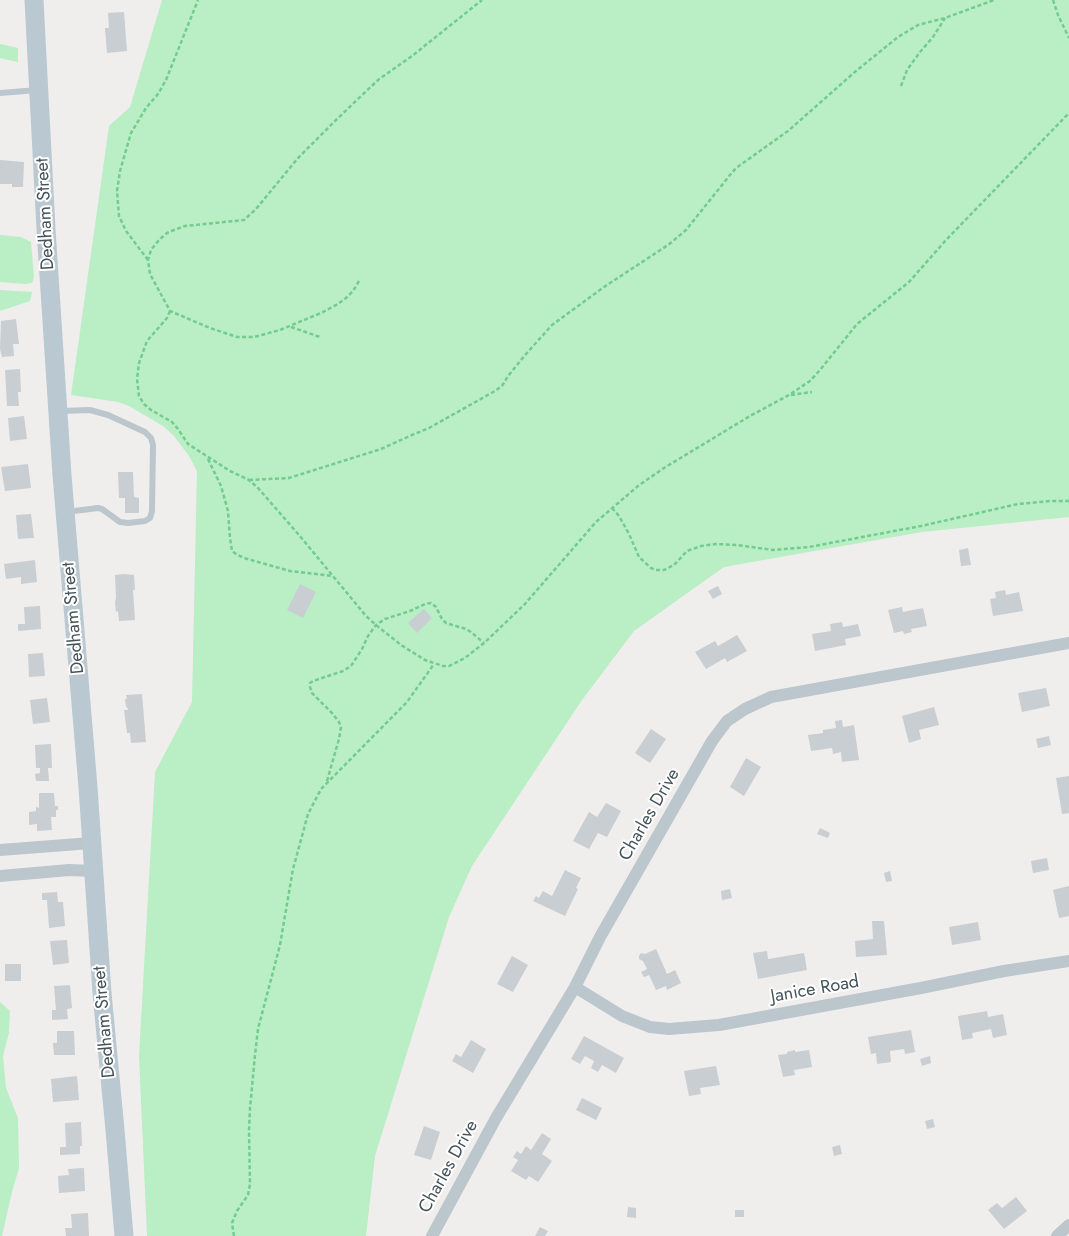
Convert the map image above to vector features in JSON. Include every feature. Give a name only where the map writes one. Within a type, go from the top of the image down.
[{"type":"main road","name":"Dedham Street","points":[[34,0],[65,512],[88,787],[102,993],[124,1236]]},
{"type":"street","name":"Charles Drive","points":[[432,1236],[496,1118],[575,987],[600,937],[712,741],[727,721],[771,697],[1069,643]]},
{"type":"street","points":[[0,850],[92,843]]},
{"type":"street","points":[[0,876],[69,870],[93,871]]},
{"type":"street","name":"Janice Road","points":[[575,987],[622,1016],[650,1027],[669,1029],[719,1025],[921,988],[1004,970],[1069,961]]},
{"type":"street","points":[[1057,1236],[1069,1225]]},
{"type":"lane","points":[[0,93],[39,90]]},
{"type":"lane","points":[[58,411],[90,410],[108,415],[146,432],[151,438],[153,445],[152,511],[150,518],[145,521],[128,523],[120,522],[98,508],[65,512]]},
{"type":"path","points":[[148,260],[126,231],[119,216],[117,191],[120,171],[131,133],[166,80],[198,0]]},
{"type":"path","points":[[359,281],[353,291],[338,304],[290,326],[254,337],[236,337],[170,311],[150,274],[148,260],[151,250],[159,240],[174,230],[185,226],[244,220],[256,209],[298,158],[378,80],[412,56],[482,0]]},
{"type":"path","points":[[249,480],[289,478],[381,449],[429,428],[495,391],[502,386],[526,354],[552,326],[617,278],[668,245],[686,230],[736,168],[788,131],[898,37],[918,25],[994,0]]},
{"type":"path","points":[[1053,0],[1069,38]]},
{"type":"path","points":[[901,86],[907,70],[933,37],[944,18]]},
{"type":"path","points":[[170,311],[167,318],[147,341],[139,363],[137,379],[139,396],[147,407],[172,422],[188,444],[207,458],[249,480],[258,488],[366,616],[376,625],[401,645],[425,660],[434,664],[449,666],[465,658],[484,643],[524,605],[596,522],[650,477],[750,416],[800,389],[815,377],[857,324],[909,282],[952,233],[1069,113]]},
{"type":"path","points":[[290,326],[320,337]]},
{"type":"path","points":[[789,395],[812,392]]},
{"type":"path","points":[[207,458],[217,475],[228,511],[232,551],[244,558],[290,571],[334,576]]},
{"type":"path","points":[[612,508],[619,516],[639,556],[651,568],[664,570],[674,565],[687,551],[701,546],[716,544],[737,545],[773,550],[809,547],[922,526],[1018,504],[1069,501]]},
{"type":"path","points":[[326,783],[339,739],[340,727],[339,722],[332,713],[312,693],[310,683],[343,671],[351,666],[368,636],[376,625],[385,618],[400,615],[425,604],[431,603],[436,607],[446,623],[466,629],[484,643]]},
{"type":"path","points":[[234,1236],[232,1223],[237,1211],[248,1195],[250,1184],[250,1108],[258,1028],[280,945],[293,869],[308,814],[326,783],[407,702],[434,664]]},
{"type":"green space","points":[[162,0],[1069,0],[1069,517],[922,532],[724,567],[634,631],[582,700],[472,866],[449,917],[375,1156],[366,1236],[147,1236],[139,1056],[155,772],[192,702],[197,471],[189,456],[174,436],[163,426],[129,406],[118,402],[71,395],[109,126],[130,107]]},
{"type":"green space","points":[[0,44],[18,48],[18,62],[0,58]]},
{"type":"green space","points":[[0,235],[21,237],[31,242],[34,277],[32,283],[0,282]]},
{"type":"green space","points":[[0,290],[32,292],[30,301],[0,311]]},
{"type":"green space","points":[[0,1002],[10,1011],[9,1033],[3,1056],[6,1088],[18,1118],[19,1168],[2,1236],[0,1236]]},
{"type":"building","points":[[124,12],[127,51],[107,53],[105,28],[109,28],[108,13]]},
{"type":"building","points":[[0,160],[24,162],[23,187],[12,187],[12,184],[0,184]]},
{"type":"building","points":[[16,319],[19,344],[13,344],[14,356],[2,357],[0,349],[1,321]]},
{"type":"building","points":[[20,369],[21,392],[18,392],[19,406],[7,406],[5,370]]},
{"type":"building","points":[[24,416],[27,439],[10,441],[8,418]]},
{"type":"building","points":[[28,464],[31,488],[5,491],[1,467]]},
{"type":"building","points":[[118,472],[133,472],[134,497],[139,498],[139,513],[125,513],[125,498],[119,498]]},
{"type":"building","points":[[31,514],[34,538],[18,539],[16,515]]},
{"type":"building","points":[[968,548],[971,565],[961,566],[959,550]]},
{"type":"building","points":[[35,560],[37,582],[21,584],[21,577],[6,579],[4,564]]},
{"type":"building","points":[[115,575],[134,575],[135,620],[119,621],[118,611],[116,612]]},
{"type":"building","points":[[300,584],[316,592],[303,618],[287,610]]},
{"type":"building","points":[[718,586],[722,594],[713,599],[708,591]]},
{"type":"building","points":[[1005,590],[1006,595],[1019,592],[1023,611],[993,616],[990,599],[996,598],[995,592]]},
{"type":"building","points":[[40,606],[41,629],[18,631],[18,624],[25,624],[24,607]]},
{"type":"building","points":[[902,607],[903,612],[923,608],[927,626],[911,629],[912,632],[904,634],[903,631],[894,633],[888,610]]},
{"type":"building","points":[[424,609],[432,618],[417,633],[408,623]]},
{"type":"building","points":[[842,622],[843,627],[858,624],[861,636],[845,639],[846,645],[815,651],[812,634],[831,631],[830,624]]},
{"type":"building","points":[[737,635],[747,651],[727,662],[725,658],[706,669],[695,652],[715,641],[718,646]]},
{"type":"building","points":[[43,653],[45,676],[29,677],[28,654]]},
{"type":"building","points":[[1046,688],[1050,706],[1022,712],[1018,693]]},
{"type":"building","points":[[142,694],[146,742],[131,743],[130,733],[127,733],[124,710],[128,710],[125,699],[127,699],[126,695]]},
{"type":"building","points":[[47,698],[50,722],[33,724],[30,700]]},
{"type":"building","points":[[934,707],[939,725],[919,730],[921,739],[909,743],[902,716]]},
{"type":"building","points":[[842,720],[843,727],[854,725],[859,760],[842,762],[841,752],[833,754],[832,748],[811,751],[808,735],[823,733],[823,730],[836,728],[835,721]]},
{"type":"building","points":[[651,729],[666,739],[650,763],[635,753]]},
{"type":"building","points":[[1049,736],[1051,745],[1038,748],[1036,739]]},
{"type":"building","points":[[51,744],[52,768],[48,768],[49,781],[36,781],[35,774],[40,773],[40,768],[36,768],[35,745]]},
{"type":"building","points":[[746,758],[761,767],[744,796],[730,787]]},
{"type":"building","points":[[1069,776],[1069,813],[1062,814],[1056,778]]},
{"type":"building","points":[[39,793],[54,793],[55,806],[58,806],[58,810],[56,810],[56,817],[51,817],[52,830],[37,831],[37,824],[29,825],[29,812],[36,811],[36,807],[39,808]]},
{"type":"building","points":[[606,803],[621,811],[607,837],[598,833],[589,849],[573,841],[589,812],[597,817]]},
{"type":"building","points":[[820,828],[830,833],[828,838],[817,834]]},
{"type":"building","points":[[1047,858],[1049,870],[1033,873],[1031,861]]},
{"type":"building","points":[[565,870],[581,878],[576,888],[578,889],[565,916],[533,901],[536,896],[539,898],[543,891],[552,896]]},
{"type":"building","points":[[890,871],[892,881],[886,882],[884,873]]},
{"type":"building","points":[[1069,886],[1069,916],[1059,918],[1053,890]]},
{"type":"building","points":[[730,889],[732,898],[722,900],[721,891]]},
{"type":"building","points":[[57,892],[58,902],[63,902],[65,926],[49,928],[47,900],[42,900],[42,893]]},
{"type":"building","points":[[872,921],[884,921],[887,955],[856,957],[855,941],[873,939]]},
{"type":"building","points":[[978,922],[981,940],[952,945],[949,927]]},
{"type":"building","points":[[67,940],[69,963],[53,965],[50,941]]},
{"type":"building","points":[[656,949],[667,974],[675,970],[681,983],[667,990],[666,986],[656,990],[649,975],[644,977],[641,972],[647,969],[643,961],[639,959],[639,956],[641,953],[645,954]]},
{"type":"building","points":[[767,951],[768,959],[804,953],[807,970],[758,979],[753,953]]},
{"type":"building","points":[[512,956],[528,965],[513,992],[497,984]]},
{"type":"building","points":[[5,964],[21,964],[21,981],[5,981]]},
{"type":"building","points":[[70,985],[72,1008],[67,1009],[68,1019],[52,1020],[52,1010],[56,1010],[54,986]]},
{"type":"building","points":[[987,1011],[988,1017],[1003,1014],[1007,1035],[993,1038],[991,1029],[972,1033],[973,1038],[962,1040],[958,1016]]},
{"type":"building","points":[[911,1030],[915,1052],[905,1054],[904,1049],[890,1051],[891,1062],[877,1064],[876,1053],[871,1054],[868,1037]]},
{"type":"building","points":[[57,1031],[74,1031],[75,1055],[54,1055],[53,1043],[57,1043]]},
{"type":"building","points":[[584,1036],[624,1058],[616,1073],[602,1065],[598,1072],[591,1068],[594,1061],[585,1056],[580,1064],[571,1059]]},
{"type":"building","points":[[471,1040],[486,1049],[473,1073],[452,1061],[456,1054],[461,1057]]},
{"type":"building","points":[[795,1050],[795,1052],[809,1050],[812,1067],[794,1070],[795,1075],[783,1077],[778,1055],[787,1054],[787,1052]]},
{"type":"building","points":[[930,1056],[931,1063],[922,1066],[920,1059]]},
{"type":"building","points":[[716,1066],[720,1085],[700,1088],[701,1094],[689,1096],[684,1071]]},
{"type":"building","points":[[77,1076],[79,1100],[53,1102],[51,1079]]},
{"type":"building","points":[[582,1098],[602,1108],[596,1120],[576,1110]]},
{"type":"building","points":[[933,1119],[935,1127],[927,1129],[925,1121]]},
{"type":"building","points":[[81,1122],[82,1146],[80,1146],[80,1154],[60,1155],[60,1147],[66,1147],[65,1123]]},
{"type":"building","points":[[424,1126],[440,1132],[431,1160],[414,1155]]},
{"type":"building","points":[[542,1133],[551,1139],[542,1154],[552,1161],[538,1182],[529,1176],[526,1180],[511,1171],[518,1160],[513,1157],[517,1151],[521,1154],[526,1146],[531,1150]]},
{"type":"building","points":[[840,1145],[842,1154],[834,1156],[832,1147]]},
{"type":"building","points":[[84,1168],[85,1191],[59,1193],[58,1176],[69,1175],[68,1169]]},
{"type":"building","points":[[1016,1197],[1027,1211],[1004,1229],[988,1210],[997,1203],[1002,1208]]},
{"type":"building","points":[[628,1207],[636,1208],[636,1218],[627,1217]]},
{"type":"building","points":[[735,1210],[744,1210],[744,1217],[735,1217]]},
{"type":"building","points":[[88,1213],[89,1236],[66,1236],[65,1228],[72,1228],[71,1214]]},
{"type":"building","points":[[540,1227],[548,1231],[545,1236],[535,1236]]}]
